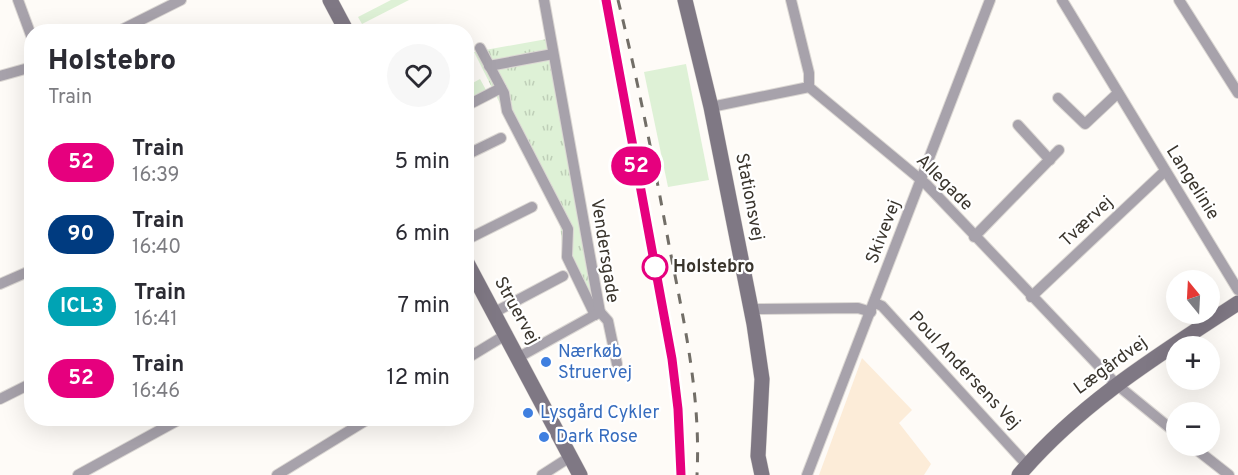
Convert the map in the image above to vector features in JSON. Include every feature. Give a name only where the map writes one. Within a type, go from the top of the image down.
[{"type":"street","points":[[18,0],[27,24]]},
{"type":"street","points":[[129,24],[158,5],[182,0]]},
{"type":"street","points":[[330,0],[343,24]]},
{"type":"street","name":"Vendersgade","points":[[519,357],[598,314],[544,0]]},
{"type":"street","name":"Stationsvej","points":[[685,0],[711,108],[751,309],[762,379],[758,456],[762,475]]},
{"type":"street","points":[[711,108],[809,87],[808,73],[791,0]]},
{"type":"street","name":"Skivevej","points":[[807,475],[990,0]]},
{"type":"street","name":"Langelinie","points":[[1062,0],[1238,290]]},
{"type":"street","points":[[1179,0],[1238,93]]},
{"type":"street","points":[[480,48],[501,88],[507,111],[568,229],[567,257],[598,314],[608,321],[617,364]]},
{"type":"street","points":[[489,66],[553,54]]},
{"type":"street","points":[[0,76],[24,69]]},
{"type":"street","name":"Allegade","points":[[809,87],[921,180],[1116,384],[1166,425]]},
{"type":"street","points":[[474,102],[501,88]]},
{"type":"street","points":[[1058,98],[1085,124],[1118,93]]},
{"type":"street","points":[[1018,125],[1050,160]]},
{"type":"street","points":[[474,151],[501,138]]},
{"type":"street","points":[[974,237],[1059,150]]},
{"type":"street","name":"Tværvej","points":[[1031,297],[1165,171]]},
{"type":"street","points":[[474,236],[532,207]]},
{"type":"street","points":[[0,284],[24,274]]},
{"type":"street","name":"Struervej","points":[[474,276],[507,334],[580,475]]},
{"type":"street","points":[[495,312],[563,276]]},
{"type":"street","name":"Lægårdvej","points":[[1023,470],[1116,384],[1238,303]]},
{"type":"street","name":"Poul Andersens Vej","points":[[873,307],[882,306],[1023,470]]},
{"type":"street","points":[[751,309],[873,307]]},
{"type":"street","points":[[474,354],[507,334]]},
{"type":"street","points":[[0,399],[24,386]]},
{"type":"street","points":[[78,475],[167,426]]},
{"type":"street","points":[[277,475],[357,426]]},
{"type":"street","points":[[1205,456],[1229,475]]},
{"type":"street","points":[[542,475],[570,457]]},
{"type":"shaded area","points":[[862,358],[912,410],[899,423],[931,464],[924,475],[819,475]]},
{"type":"green space","points":[[391,0],[409,0],[362,24],[358,17]]},
{"type":"green space","points":[[547,39],[592,300],[563,257],[560,223],[474,52]]},
{"type":"green space","points":[[686,64],[709,180],[668,187],[644,72]]},
{"type":"green space","points":[[480,79],[486,90],[474,96],[474,82]]},
{"type":"railway","points":[[606,0],[675,378],[681,475]]},
{"type":"railway","points":[[618,0],[645,122],[686,331],[694,388],[698,446],[697,475]]},
{"type":"train","name":"52","points":[[606,0],[672,359],[678,409],[681,475]]},
{"type":"place","name":"Holstebro","points":[[655,267]]},
{"type":"place","name":"Nærkøb Struervej","points":[[546,362]]},
{"type":"place","name":"Lysgård Cykler","points":[[528,413]]},
{"type":"place","name":"Dark Rose","points":[[544,437]]}]
